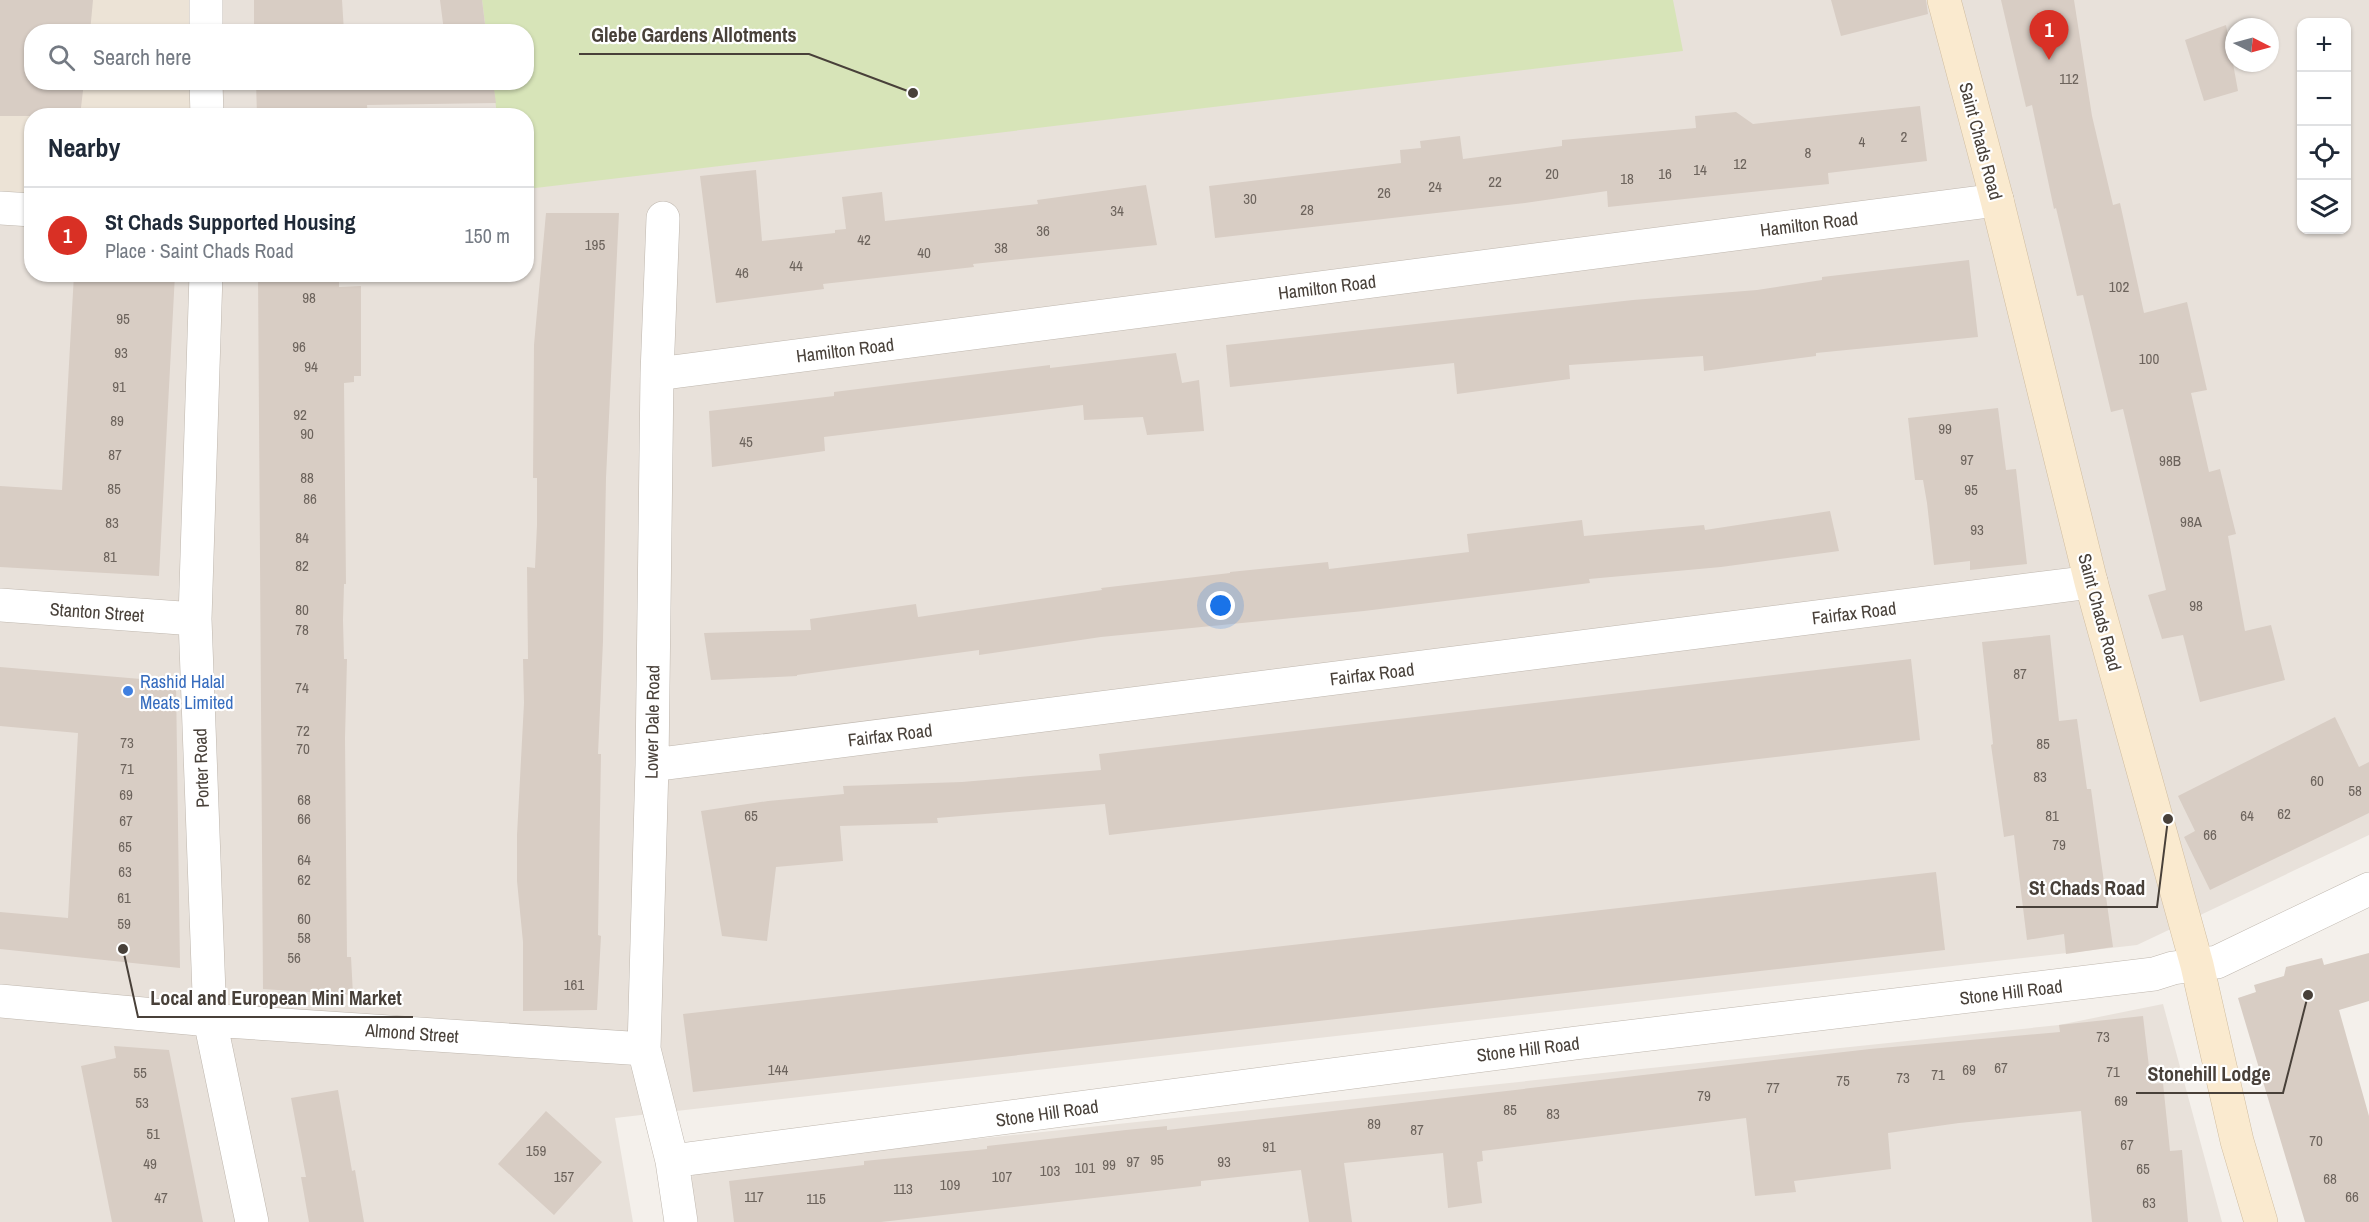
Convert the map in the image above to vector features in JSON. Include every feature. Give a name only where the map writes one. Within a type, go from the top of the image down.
[{"type":"street","points":[[206,0],[206,24]]},
{"type":"street","name":"Saint Chads Road","points":[[1944,0],[1997,200],[2091,582],[2197,965],[2237,1141],[2261,1222]]},
{"type":"street","points":[[206,90],[207,108]]},
{"type":"street","name":"Hamilton Road","points":[[657,374],[1997,200]]},
{"type":"street","points":[[0,208],[24,210]]},
{"type":"street","name":"Lower Dale Road","points":[[663,218],[657,374],[652,765],[644,1049],[672,1161],[681,1222]]},
{"type":"street","name":"Porter Road","points":[[206,282],[195,619],[210,1020],[252,1222]]},
{"type":"street","name":"Fairfax Road","points":[[652,765],[2091,582]]},
{"type":"street","name":"Stanton Street","points":[[0,605],[195,619]]},
{"type":"street","name":"Stone Hill Road","points":[[672,1161],[1576,1043],[2154,974],[2173,968],[2217,963],[2369,889]]},
{"type":"street","name":"Almond Street","points":[[0,1001],[210,1020],[644,1049]]},
{"type":"shaded area","points":[[0,0],[2369,0],[2369,835],[2137,945],[615,1118],[633,1222],[0,1222]]},
{"type":"shaded area","points":[[0,0],[199,0],[199,24],[24,24],[24,90],[199,90],[199,108],[24,108],[24,204],[0,203]]},
{"type":"shaded area","points":[[2163,1004],[2222,1222],[698,1222],[690,1181],[694,1173],[701,1168],[2059,1025]]},
{"type":"green space","points":[[482,0],[1673,0],[1683,51],[534,188],[534,108],[496,108],[494,90],[534,90],[534,24],[485,24]]},
{"type":"building","points":[[0,0],[93,0],[91,24],[24,24],[24,90],[83,90],[81,108],[24,108],[24,116],[0,116]]},
{"type":"building","points":[[254,0],[342,0],[344,24],[254,24]]},
{"type":"building","points":[[440,0],[482,0],[485,24],[443,24]]},
{"type":"building","points":[[1831,0],[1926,0],[1928,14],[1841,36]]},
{"type":"building","points":[[2001,0],[2074,0],[2092,116],[2113,205],[2120,203],[2144,313],[2187,302],[2207,390],[2191,393],[2209,472],[2220,469],[2236,534],[2228,536],[2245,631],[2271,625],[2285,680],[2200,702],[2183,635],[2162,639],[2148,595],[2166,590],[2123,409],[2111,412],[2083,295],[2077,296],[2056,208],[2054,209],[2032,105],[2026,107]]},
{"type":"building","points":[[2225,25],[2225,72],[2235,72],[2238,91],[2204,101],[2185,40]]},
{"type":"building","points":[[256,90],[494,90],[496,103],[367,105],[367,108],[257,108]]},
{"type":"building","points":[[1920,106],[1927,161],[1828,173],[1829,184],[1608,207],[1607,191],[1525,203],[1215,238],[1209,186],[1401,163],[1400,150],[1421,148],[1420,141],[1460,136],[1463,159],[1562,146],[1562,140],[1696,128],[1695,116],[1736,112],[1753,124]]},
{"type":"building","points":[[756,170],[762,241],[835,233],[835,230],[846,229],[842,197],[882,192],[885,221],[1038,204],[1037,200],[1146,185],[1157,245],[973,264],[974,267],[823,284],[824,289],[716,303],[700,176]]},
{"type":"building","points":[[546,213],[619,213],[606,478],[598,754],[601,754],[598,935],[601,936],[597,1010],[523,1011],[523,942],[517,881],[517,835],[524,703],[523,659],[528,659],[527,567],[535,568],[537,525],[537,478],[533,478],[534,345]]},
{"type":"building","points":[[1969,260],[1978,337],[1816,353],[1816,356],[1704,371],[1703,356],[1569,365],[1570,379],[1457,394],[1454,363],[1230,387],[1226,345],[1633,300],[1757,290],[1822,280],[1822,277]]},
{"type":"building","points":[[74,282],[175,282],[159,576],[0,567],[0,486],[62,490]]},
{"type":"building","points":[[258,282],[339,282],[339,287],[361,286],[361,376],[354,376],[354,382],[344,383],[346,584],[344,584],[343,620],[344,659],[347,659],[345,738],[347,957],[351,957],[353,995],[263,989]]},
{"type":"building","points":[[1176,353],[1182,383],[1199,380],[1204,431],[1147,435],[1143,417],[1084,420],[1083,405],[824,437],[825,451],[712,467],[709,411],[834,396],[834,392],[1050,365],[1050,368]]},
{"type":"building","points":[[1998,408],[2006,470],[2016,469],[2027,564],[1970,570],[1970,561],[1934,565],[1923,480],[1915,480],[1908,418]]},
{"type":"building","points":[[1830,511],[1839,551],[1721,567],[1589,579],[1590,583],[1364,611],[1101,637],[979,655],[979,650],[797,676],[711,680],[704,633],[811,630],[810,619],[916,604],[918,617],[1102,590],[1101,588],[1230,572],[1328,562],[1329,569],[1469,552],[1467,534],[1582,520],[1584,536],[1704,525],[1705,530]]},
{"type":"building","points":[[2050,635],[2059,721],[2077,719],[2087,789],[2091,789],[2113,947],[2066,954],[2064,934],[2027,940],[2014,835],[2004,837],[1991,745],[1993,744],[1982,642]]},
{"type":"building","points":[[1911,659],[1920,740],[1109,835],[1105,804],[937,818],[938,823],[840,826],[843,861],[776,867],[767,941],[722,936],[701,811],[768,801],[844,794],[843,786],[962,782],[1101,770],[1099,754]]},
{"type":"building","points":[[0,667],[176,682],[180,968],[0,949],[0,912],[68,918],[78,733],[0,726]]},
{"type":"building","points":[[2335,717],[2359,767],[2369,762],[2369,813],[2210,890],[2184,837],[2195,831],[2178,796]]},
{"type":"building","points":[[1936,872],[1945,950],[693,1092],[683,1014]]},
{"type":"building","points":[[2369,953],[2369,1001],[2339,1010],[2369,1116],[2369,1222],[2305,1222],[2238,998],[2256,992],[2254,985],[2284,976],[2286,967],[2322,958],[2324,965]]},
{"type":"building","points":[[2143,1016],[2151,1084],[2163,1083],[2170,1151],[2182,1150],[2188,1222],[2092,1222],[2081,1111],[1959,1123],[1888,1133],[1891,1169],[1794,1181],[1796,1192],[1755,1196],[1746,1118],[1482,1151],[1483,1161],[1477,1162],[1482,1203],[1448,1208],[1443,1153],[1344,1163],[1352,1222],[1309,1222],[1301,1170],[1201,1181],[1201,1186],[881,1222],[734,1222],[729,1181],[864,1165],[864,1161],[987,1149],[987,1146],[1126,1130],[1167,1126],[1167,1130],[1870,1049],[2060,1032],[2059,1025]]},
{"type":"building","points":[[114,1046],[169,1050],[203,1222],[112,1222],[81,1066],[116,1058]]},
{"type":"building","points":[[338,1090],[352,1171],[355,1170],[364,1222],[309,1222],[301,1177],[306,1177],[291,1098]]},
{"type":"building","points":[[546,1111],[602,1162],[554,1215],[498,1164]]},
{"type":"place","name":"St Chads Supported Housing","points":[[2049,60]]},
{"type":"place","name":"Glebe Gardens Allotments","points":[[913,93]]},
{"type":"place","name":"Rashid Halal Meats Limited","points":[[128,691]]},
{"type":"place","name":"St Chads Road","points":[[2168,819]]},
{"type":"place","name":"Local and European Mini Market","points":[[123,949]]},
{"type":"place","name":"Stonehill Lodge","points":[[2308,995]]}]
